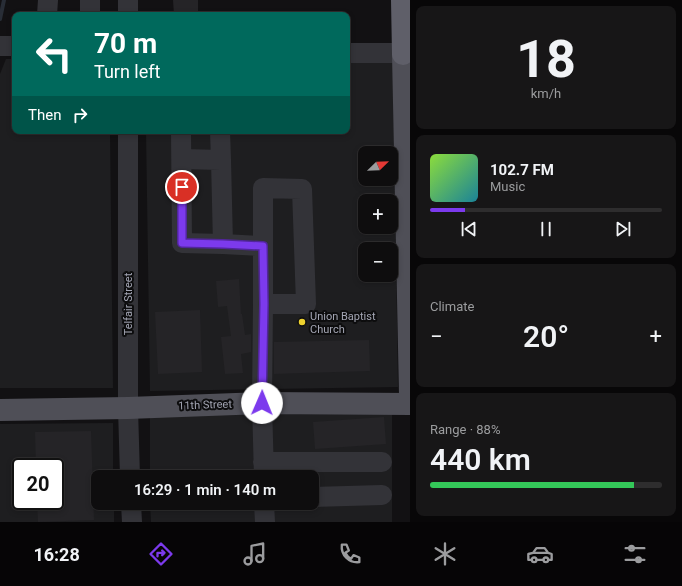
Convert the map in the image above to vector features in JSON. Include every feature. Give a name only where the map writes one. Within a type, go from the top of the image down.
[{"type":"highway","points":[[402,0],[406,53]]},
{"type":"main road","points":[[406,53],[410,395]]},
{"type":"main road","name":"11th Street","points":[[0,410],[128,408],[262,403],[410,404]]},
{"type":"street","points":[[47,12],[48,0]]},
{"type":"street","points":[[90,0],[90,12]]},
{"type":"street","points":[[128,0],[128,12]]},
{"type":"street","points":[[0,46],[12,46]]},
{"type":"street","points":[[350,53],[406,53]]},
{"type":"street","name":"Telfair Street","points":[[128,134],[128,408],[130,470]]},
{"type":"street","points":[[181,134],[182,243],[263,246]]},
{"type":"street","points":[[220,134],[223,244]]},
{"type":"street","points":[[182,159],[221,160]]},
{"type":"street","points":[[264,304],[306,304],[302,188],[263,188],[264,304],[262,403],[264,470],[382,462]]},
{"type":"street","points":[[319,497],[382,495]]},
{"type":"street","points":[[131,510],[132,522]]},
{"type":"street","points":[[264,510],[265,522]]},
{"type":"shaded area","points":[[6,59],[12,59],[12,134],[110,134],[113,388],[0,388],[0,74]]},
{"type":"shaded area","points":[[350,62],[393,62],[394,146],[358,146],[358,186],[395,186],[395,194],[358,194],[358,234],[396,234],[396,242],[358,242],[358,282],[396,282],[398,387],[150,391],[146,134],[350,134]]},
{"type":"shaded area","points":[[392,413],[392,522],[151,522],[150,510],[319,510],[319,470],[150,470],[150,415]]},
{"type":"shaded area","points":[[113,423],[113,470],[91,470],[91,510],[114,510],[114,522],[0,522],[0,424]]},
{"type":"building","points":[[173,0],[198,0],[198,12],[174,12]]},
{"type":"building","points":[[239,279],[241,314],[245,335],[251,334],[251,352],[241,354],[243,373],[225,374],[221,337],[231,336],[227,306],[218,307],[216,281]]},
{"type":"building","points":[[200,310],[202,372],[158,374],[155,312]]},
{"type":"building","points":[[369,340],[370,371],[274,374],[274,342]]},
{"type":"building","points":[[384,417],[386,444],[315,449],[313,422]]},
{"type":"building","points":[[91,431],[92,470],[91,470],[91,510],[94,510],[94,520],[38,522],[37,510],[64,510],[64,458],[36,458],[35,432]]},
{"type":"waterway","points":[[0,19],[4,0]]},
{"type":"place","name":"Union Baptist Church","points":[[302,322]]},
{"type":"route","points":[[182,187],[182,243],[263,246],[264,304],[262,403]]}]
